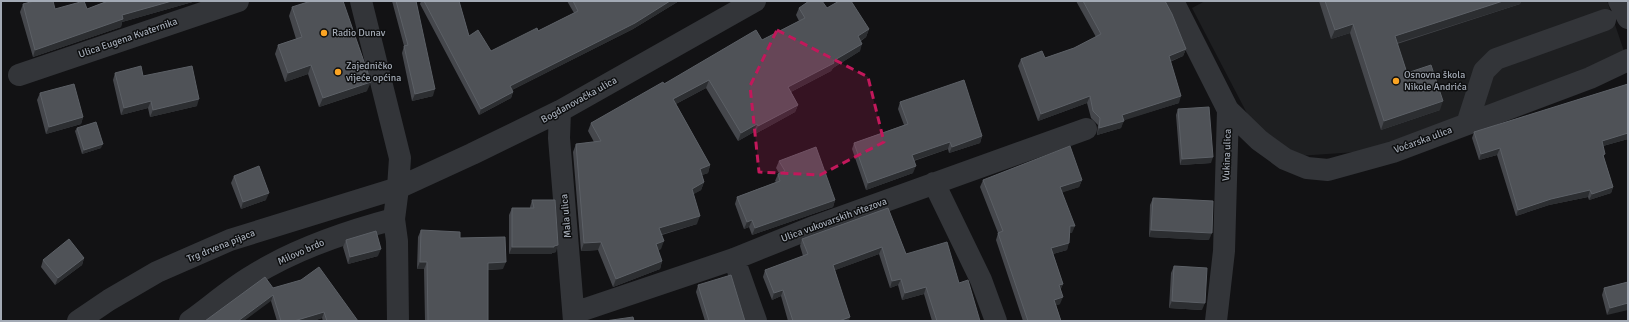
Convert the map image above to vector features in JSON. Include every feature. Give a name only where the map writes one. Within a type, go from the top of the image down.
[{"type":"street","name":"Ulica Eugena Kvaternika","points":[[19,74],[238,1]]},
{"type":"street","points":[[362,1],[400,158],[394,219],[397,241],[398,321]]},
{"type":"street","name":"Bogdanovačka ulica","points":[[398,188],[560,111],[754,1]]},
{"type":"street","name":"Vukina ulica","points":[[1174,1],[1228,110],[1224,251],[1216,321]]},
{"type":"street","points":[[1619,1],[1628,18]]},
{"type":"street","points":[[1467,124],[1484,70],[1496,58],[1605,20]]},
{"type":"street","name":"Voćarska ulica","points":[[1228,110],[1259,140],[1285,159],[1307,168],[1328,170],[1393,152],[1590,78],[1628,60]]},
{"type":"street","name":"Mala ulica","points":[[560,111],[560,138],[574,317]]},
{"type":"street","name":"Ulica vukovarskih vitezova","points":[[574,317],[734,259],[816,226],[1086,129]]},
{"type":"street","points":[[934,184],[981,280],[996,321]]},
{"type":"street","name":"Trg drvena pijaca","points":[[78,321],[108,300],[157,272],[230,240],[398,188]]},
{"type":"street","name":"Milovo brdo","points":[[190,321],[252,276],[296,253],[352,230],[394,219]]},
{"type":"street","points":[[734,259],[756,321]]},
{"type":"highlighted area","points":[[777,30],[868,77],[884,142],[820,175],[759,172],[750,86]]},
{"type":"shaded area","name":"Osnovna škola Nikole Andrića","points":[[1205,1],[1607,1],[1626,57],[1371,151],[1298,156],[1251,121],[1192,8]]},
{"type":"building","points":[[34,1],[53,1],[55,9],[84,1],[87,9],[108,1],[172,1],[122,15],[123,19],[35,50],[23,4]]},
{"type":"building","points":[[311,1],[343,1],[371,82],[323,98],[311,65],[288,73],[278,45],[302,37],[292,7]]},
{"type":"building","points":[[396,1],[416,1],[435,89],[415,94],[404,46],[408,45]]},
{"type":"building","points":[[424,1],[459,1],[469,36],[478,30],[491,51],[537,28],[538,31],[578,11],[573,1],[670,1],[635,23],[510,86],[513,92],[481,109]]},
{"type":"building","points":[[809,1],[822,1],[827,8],[839,1],[851,1],[869,29],[858,36],[862,44],[833,61],[834,63],[788,87],[798,105],[758,126],[757,124],[741,133],[709,80],[673,99],[710,165],[700,169],[704,182],[692,189],[700,216],[659,228],[664,241],[656,244],[662,261],[616,279],[601,242],[584,243],[576,144],[601,141],[591,123],[663,82],[664,84],[756,30],[762,40],[805,18],[799,8]]},
{"type":"building","points":[[1083,1],[1165,1],[1172,14],[1186,49],[1169,56],[1181,96],[1122,115],[1124,121],[1099,128],[1100,118],[1093,111],[1090,96],[1041,114],[1021,59],[1042,51],[1045,58],[1074,48],[1101,34]]},
{"type":"building","points":[[1325,1],[1503,1],[1395,36],[1407,73],[1431,65],[1443,101],[1384,121],[1353,24],[1335,30]]},
{"type":"building","points":[[141,66],[143,76],[192,66],[199,99],[153,110],[151,101],[124,108],[115,73]]},
{"type":"building","points":[[964,80],[982,136],[952,147],[950,142],[912,155],[916,166],[868,183],[854,143],[908,124],[900,102]]},
{"type":"building","points":[[74,84],[83,117],[49,127],[40,93]]},
{"type":"building","points":[[1628,84],[1628,133],[1602,141],[1605,154],[1603,155],[1613,187],[1592,194],[1590,190],[1551,199],[1518,210],[1500,148],[1481,154],[1474,132]]},
{"type":"building","points":[[1209,107],[1213,157],[1182,159],[1178,109]]},
{"type":"building","points":[[96,122],[103,144],[84,150],[77,128]]},
{"type":"building","points":[[1070,146],[1082,180],[1060,187],[1075,226],[1070,226],[1069,243],[1051,248],[1063,284],[1059,285],[1063,297],[1054,300],[1061,321],[1028,321],[998,233],[1003,231],[983,180]]},
{"type":"building","points":[[816,147],[835,200],[755,228],[752,220],[747,222],[737,197],[780,181],[778,174],[785,171],[779,161]]},
{"type":"building","points":[[259,166],[269,193],[243,202],[234,176]]},
{"type":"building","points":[[1153,198],[1213,201],[1212,233],[1151,230]]},
{"type":"building","points":[[532,200],[555,200],[558,245],[554,247],[512,247],[512,208],[534,208]]},
{"type":"building","points":[[888,208],[906,254],[947,242],[959,283],[968,280],[980,321],[937,321],[926,287],[905,293],[901,279],[892,281],[882,247],[833,265],[850,317],[839,321],[793,321],[783,290],[774,293],[765,270],[808,254],[802,239]]},
{"type":"building","points":[[421,230],[460,232],[460,238],[505,237],[506,262],[488,263],[488,321],[428,321],[427,262],[420,262]]},
{"type":"building","points":[[376,231],[381,249],[350,257],[346,240]]},
{"type":"building","points":[[69,239],[84,258],[58,278],[43,260]]},
{"type":"building","points":[[1174,266],[1207,268],[1205,303],[1172,301]]},
{"type":"building","points":[[319,267],[358,321],[327,321],[324,312],[294,321],[281,321],[273,295],[238,321],[205,321],[265,277],[273,288],[301,280]]},
{"type":"building","points":[[731,275],[745,321],[709,321],[698,285]]},
{"type":"building","points":[[1628,282],[1628,303],[1610,308],[1604,288]]},
{"type":"building","points":[[633,317],[634,321],[605,321]]},
{"type":"place","name":"Radio Dunav","points":[[324,33]]},
{"type":"place","name":"Zajedničko vijeće općina","points":[[338,72]]},
{"type":"place","name":"Osnovna škola Nikole Andrića","points":[[1396,81]]}]
